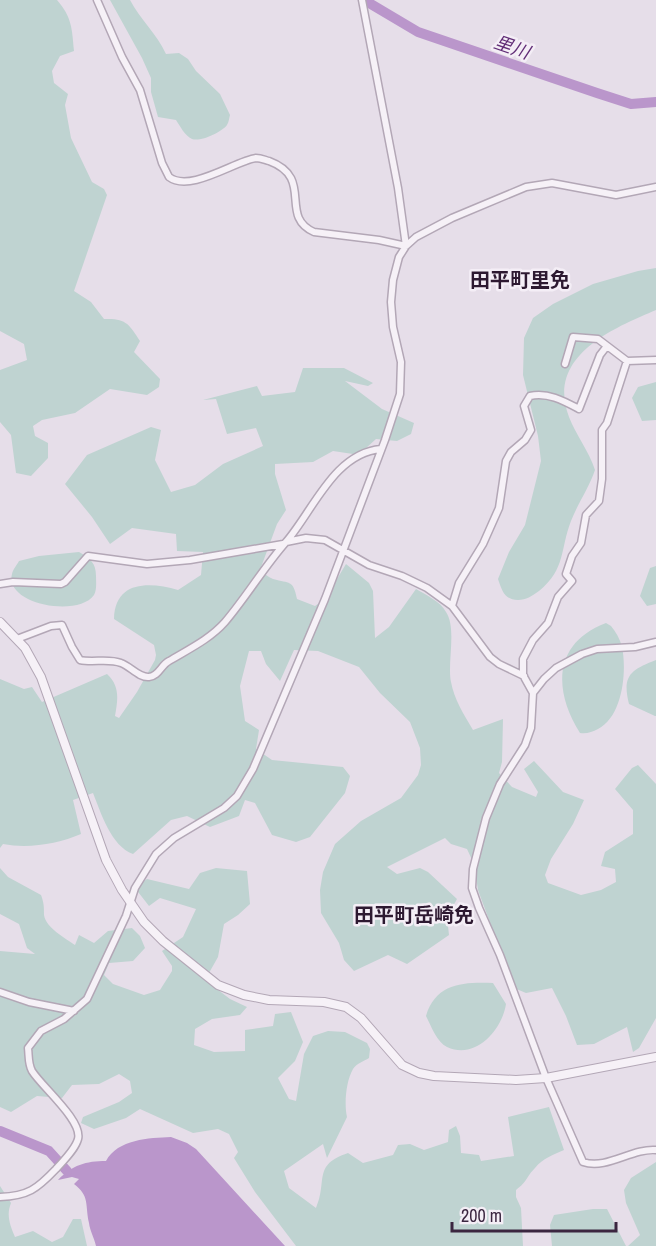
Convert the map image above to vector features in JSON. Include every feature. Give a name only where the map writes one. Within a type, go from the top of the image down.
[{"type":"street","points":[[97,0],[122,57],[141,90],[162,163],[169,177],[179,181],[207,177],[259,158],[272,162],[290,174],[295,190],[296,214],[301,224],[307,229],[331,235],[370,238],[406,246]]},
{"type":"street","points":[[362,0],[398,188],[406,246]]},
{"type":"street","points":[[0,1197],[20,1196],[31,1192],[55,1170],[77,1142],[79,1136],[75,1124],[32,1070],[28,1048],[41,1031],[64,1019],[87,999],[126,916],[135,888],[164,845],[224,808],[237,796],[246,783],[307,643],[400,394],[401,362],[393,327],[391,302],[399,257],[406,246],[416,237],[452,218],[526,187],[552,183],[616,195],[656,187]]},
{"type":"street","points":[[565,364],[573,337],[598,339],[627,361],[656,360]]},
{"type":"street","points":[[452,606],[459,583],[483,544],[499,508],[506,461],[531,430],[524,406],[530,396],[535,395],[557,398],[579,409],[600,355],[607,346]]},
{"type":"street","points":[[627,361],[608,423],[602,430],[602,479],[599,501],[586,515],[581,543],[572,556],[566,574],[572,581],[558,597],[548,624],[527,650],[523,659],[524,676],[533,693],[531,728],[525,745],[500,784],[486,818],[473,869],[472,888],[546,1078],[584,1162],[587,1164],[600,1162],[656,1150]]},
{"type":"street","points":[[17,639],[51,626],[62,625],[80,660],[119,662],[143,677],[157,674],[164,664],[218,630],[241,603],[337,473],[372,450],[381,449]]},
{"type":"street","points":[[0,584],[14,582],[61,584],[88,556],[147,564],[190,560],[317,538],[343,549],[369,565],[402,576],[427,588],[452,606],[490,657],[524,676]]},
{"type":"street","points":[[0,622],[17,639],[41,677],[106,860],[129,901],[144,922],[163,941],[218,985],[244,995],[269,1000],[312,1001],[346,1007],[361,1018],[402,1065],[419,1073],[434,1076],[516,1080],[546,1078],[656,1058]]},
{"type":"street","points":[[533,693],[556,669],[582,654],[597,649],[635,647],[656,642]]},
{"type":"street","points":[[0,992],[29,1002],[74,1011]]},
{"type":"shaded area","points":[[0,0],[57,0],[68,18],[74,51],[60,56],[52,71],[54,83],[68,94],[65,105],[71,138],[92,182],[104,189],[107,195],[74,291],[91,302],[104,319],[122,321],[130,326],[140,341],[134,352],[160,379],[159,387],[147,395],[110,389],[75,413],[42,420],[33,426],[35,436],[48,443],[48,458],[31,476],[16,473],[11,435],[0,422],[0,370],[27,360],[24,344],[0,331]]},
{"type":"shaded area","points":[[110,0],[130,0],[166,54],[179,53],[188,59],[196,71],[220,94],[230,115],[228,124],[224,128],[206,138],[196,140],[189,138],[176,120],[158,117],[151,92],[151,78]]},
{"type":"shaded area","points":[[656,268],[656,310],[620,326],[587,348],[575,362],[567,378],[564,396],[569,417],[595,470],[571,521],[554,575],[548,583],[531,596],[513,600],[504,594],[498,579],[509,552],[525,525],[541,461],[538,436],[523,375],[524,338],[533,318],[553,304],[593,284]]},
{"type":"shaded area","points":[[303,368],[344,368],[373,383],[368,386],[345,381],[382,409],[414,423],[411,434],[397,441],[376,439],[365,449],[353,454],[333,451],[313,462],[275,464],[275,474],[286,510],[277,524],[260,570],[273,579],[290,583],[297,599],[315,606],[325,599],[346,564],[369,583],[373,591],[375,638],[389,627],[416,589],[440,605],[446,612],[451,627],[451,682],[454,695],[463,713],[473,730],[503,719],[502,762],[499,773],[512,787],[536,797],[538,792],[524,769],[534,761],[563,792],[584,800],[573,824],[551,859],[545,875],[548,883],[581,895],[601,890],[616,882],[615,869],[601,866],[605,852],[633,834],[633,810],[615,789],[632,768],[638,765],[656,784],[656,1018],[639,1048],[633,1052],[627,1027],[594,1044],[577,1045],[552,988],[526,993],[514,988],[478,890],[474,864],[467,849],[451,844],[445,838],[387,867],[397,874],[420,868],[428,872],[457,899],[447,917],[449,935],[407,964],[388,955],[354,971],[344,960],[339,943],[321,913],[320,890],[323,872],[335,844],[361,821],[401,798],[418,775],[421,765],[420,748],[410,722],[380,693],[359,667],[318,651],[294,650],[280,681],[266,664],[261,651],[249,651],[240,686],[245,721],[259,730],[256,749],[272,760],[343,767],[350,776],[345,793],[310,837],[296,842],[272,835],[255,803],[245,800],[239,816],[210,827],[187,816],[171,820],[133,854],[125,850],[113,836],[103,819],[93,793],[73,800],[81,834],[43,845],[3,844],[0,848],[0,679],[24,689],[32,687],[42,702],[107,674],[116,688],[115,716],[119,718],[137,692],[156,655],[154,645],[114,619],[120,597],[127,591],[146,585],[178,590],[201,575],[203,552],[177,551],[176,534],[132,528],[110,544],[92,517],[65,484],[87,455],[151,427],[161,430],[155,460],[171,492],[195,485],[223,464],[263,446],[256,428],[227,434],[216,399],[203,400],[257,386],[262,396],[295,392]]},
{"type":"shaded area","points":[[656,382],[656,420],[642,421],[632,398],[638,387]]},
{"type":"shaded area","points":[[79,552],[92,561],[96,571],[95,593],[86,602],[73,606],[44,604],[30,600],[19,593],[13,584],[12,574],[19,561],[39,556]]},
{"type":"shaded area","points":[[656,566],[656,604],[647,606],[640,596],[650,568]]},
{"type":"shaded area","points":[[606,623],[615,631],[622,647],[624,668],[621,692],[618,704],[606,723],[594,731],[580,733],[565,700],[562,685],[563,669],[567,655],[576,643],[589,632]]},
{"type":"shaded area","points":[[656,660],[655,716],[629,704],[627,687],[630,675],[634,671]]},
{"type":"shaded area","points":[[0,868],[8,877],[41,895],[45,920],[56,932],[75,945],[79,935],[94,943],[108,931],[132,928],[140,936],[145,948],[133,961],[109,963],[104,975],[113,984],[144,995],[160,990],[172,971],[172,966],[162,951],[183,937],[196,909],[160,898],[149,906],[135,888],[147,879],[189,889],[200,873],[216,868],[247,871],[250,904],[224,924],[218,957],[205,980],[230,999],[247,1007],[240,1015],[212,1019],[195,1029],[194,1045],[214,1052],[245,1051],[245,1030],[273,1026],[275,1014],[291,1012],[303,1042],[295,1061],[278,1078],[289,1099],[296,1101],[304,1054],[313,1036],[328,1031],[345,1032],[367,1043],[370,1049],[369,1058],[356,1066],[351,1074],[346,1093],[347,1117],[327,1158],[323,1144],[284,1171],[289,1188],[316,1208],[325,1169],[337,1158],[348,1153],[363,1163],[393,1155],[398,1145],[410,1144],[424,1150],[448,1142],[449,1130],[456,1126],[460,1136],[461,1153],[479,1155],[481,1161],[514,1156],[508,1117],[549,1107],[564,1150],[541,1162],[516,1190],[516,1197],[521,1208],[523,1246],[296,1246],[255,1192],[234,1158],[238,1152],[229,1134],[218,1129],[193,1133],[140,1109],[126,1118],[94,1129],[81,1123],[83,1117],[119,1102],[132,1093],[130,1081],[119,1074],[99,1084],[72,1085],[62,1098],[37,1096],[11,1112],[0,1107],[0,951],[35,954],[27,948],[19,924],[0,914]]},
{"type":"shaded area","points":[[493,983],[506,1004],[504,1014],[493,1032],[486,1040],[468,1049],[458,1050],[443,1045],[426,1016],[436,997],[461,984]]},
{"type":"shaded area","points":[[171,1137],[196,1149],[285,1246],[96,1246],[85,1197],[74,1184],[79,1179],[72,1177],[58,1180],[80,1165],[106,1161],[118,1148],[126,1144],[144,1139]]},
{"type":"shaded area","points":[[656,1162],[656,1246],[628,1246],[640,1235],[626,1203],[624,1190],[631,1178]]},
{"type":"shaded area","points":[[0,1186],[11,1203],[9,1216],[15,1237],[33,1231],[52,1242],[63,1237],[73,1219],[81,1219],[87,1246],[0,1246]]},
{"type":"shaded area","points":[[607,1209],[626,1246],[552,1246],[550,1225],[554,1215]]},
{"type":"waterway","name":"里川","points":[[364,0],[418,32],[631,104],[656,102]]},
{"type":"waterway","points":[[0,1131],[49,1151],[67,1171]]},
{"type":"district","name":"田平町里免","points":[[520,279]]},
{"type":"district","name":"田平町岳崎免","points":[[414,914]]}]
